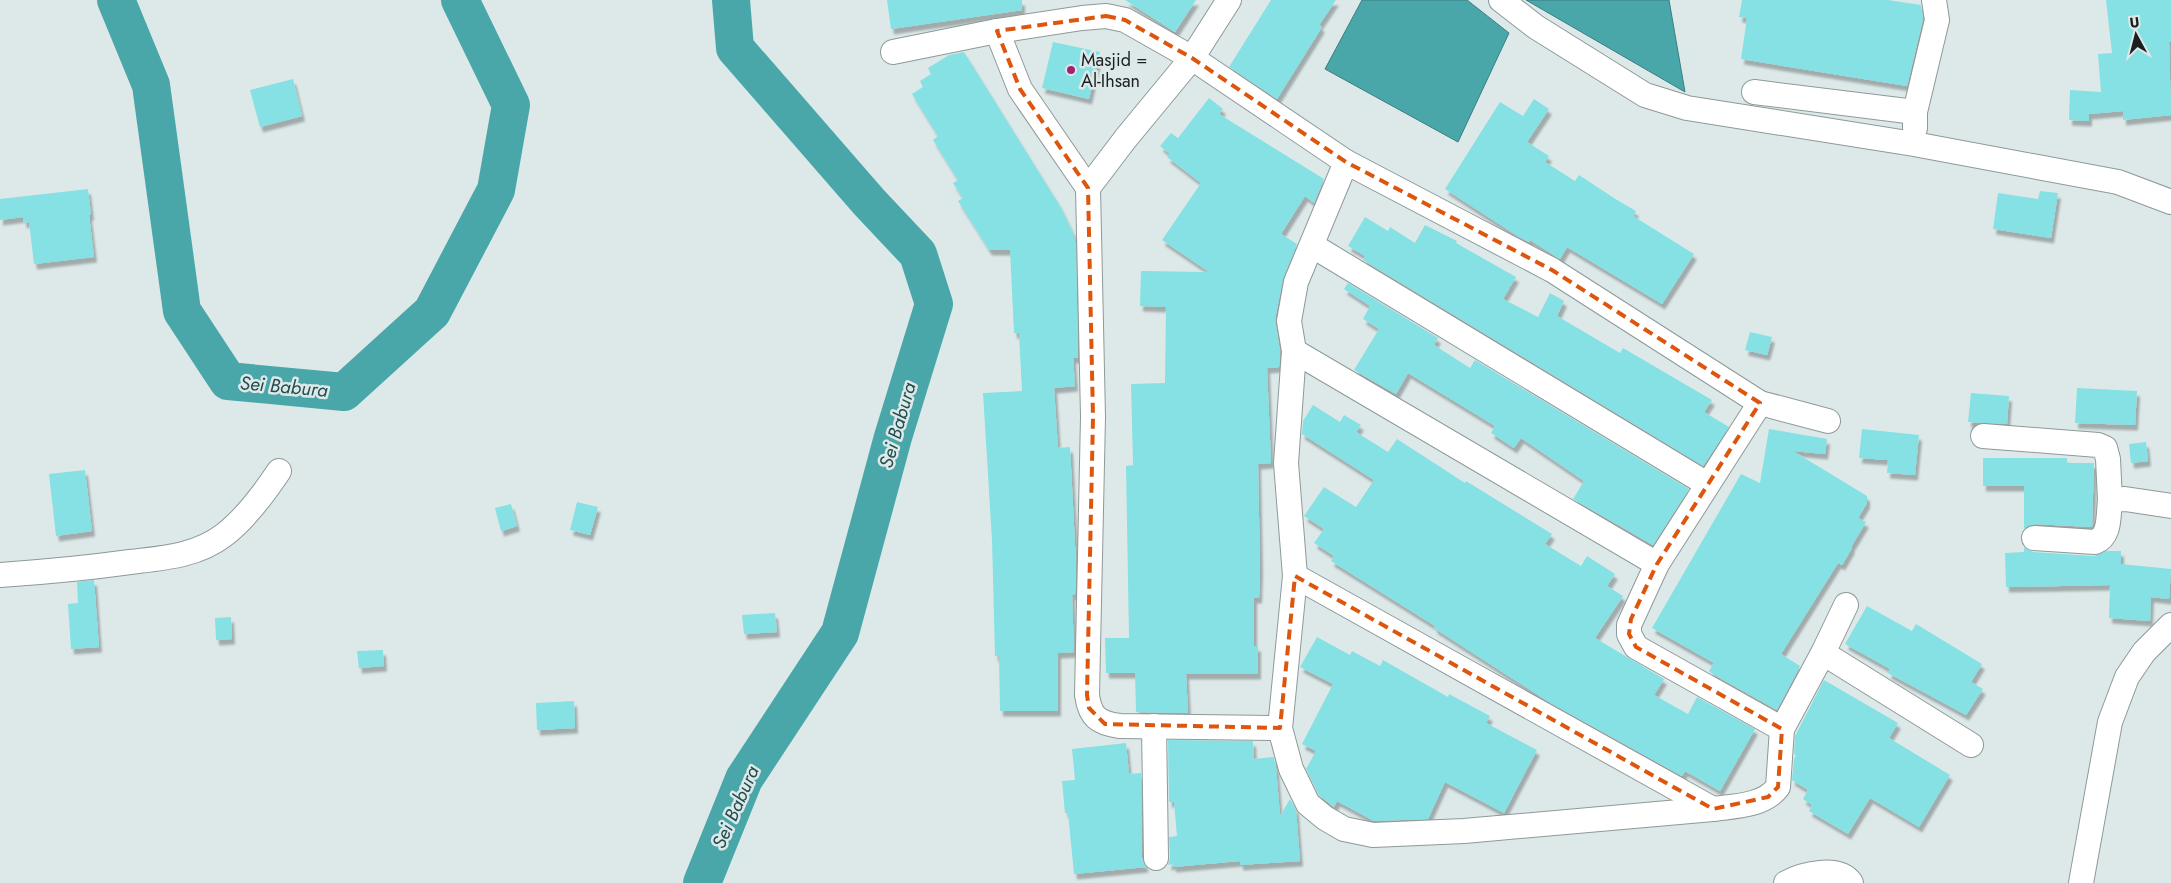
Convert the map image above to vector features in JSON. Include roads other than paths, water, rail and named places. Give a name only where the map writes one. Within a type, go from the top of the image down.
[{"type":"street","points":[[1088,188],[1126,138],[1192,58],[1228,0]]},
{"type":"street","points":[[1501,0],[1536,27],[1645,95],[1687,108],[1914,144],[2118,182],[2171,202]]},
{"type":"street","points":[[1914,144],[1915,112],[1937,20],[1934,0]]},
{"type":"street","points":[[893,52],[997,31],[1106,16],[1125,20],[1192,58],[1346,162],[1552,270],[1760,403],[1828,421]]},
{"type":"street","points":[[997,31],[1020,89],[1088,188],[1093,416],[1087,695],[1089,708],[1094,716],[1105,724],[1280,728]]},
{"type":"street","points":[[1754,92],[1915,112]]},
{"type":"street","points":[[1346,162],[1313,246],[1296,282],[1289,321],[1294,351],[1286,463],[1295,576],[1280,728],[1291,769],[1308,804],[1325,818],[1344,829],[1373,835],[1464,831],[1714,809],[1750,804],[1768,797],[1778,787],[1782,729],[1823,653],[1846,605]]},
{"type":"street","points":[[1313,246],[1707,484]]},
{"type":"street","points":[[1294,351],[1657,564]]},
{"type":"street","points":[[1760,403],[1657,564],[1629,625],[1629,634],[1636,647],[1782,729]]},
{"type":"street","points":[[1983,436],[2098,445],[2105,448],[2108,458],[2110,500],[2106,533],[2103,539],[2096,542],[2034,538]]},
{"type":"street","points":[[0,575],[75,570],[182,555],[205,546],[225,534],[264,493],[279,471]]},
{"type":"street","points":[[2110,500],[2125,499],[2171,506]]},
{"type":"street","points":[[1295,576],[1714,809]]},
{"type":"street","points":[[2081,883],[2110,722],[2127,677],[2144,652],[2171,625]]},
{"type":"street","points":[[1823,653],[1971,744]]},
{"type":"street","points":[[1154,726],[1156,858]]},
{"type":"street","points":[[1786,883],[1796,877],[1810,873],[1839,875],[1848,878],[1851,883]]},
{"type":"water","points":[[1362,0],[1467,0],[1509,33],[1458,142],[1325,69]]},
{"type":"water","points":[[1526,0],[1669,0],[1685,92]]},
{"type":"waterway","name":"Sei Babura","points":[[116,0],[151,85],[182,311],[228,381],[344,392],[432,312],[496,190],[511,105],[460,0]]},
{"type":"waterway","name":"Sei Babura","points":[[702,883],[744,779],[840,633],[893,437],[934,304],[918,254],[869,202],[735,48],[731,0]]},
{"type":"place","name":"Masjid = Al-Ihsan","points":[[1071,70]]}]
